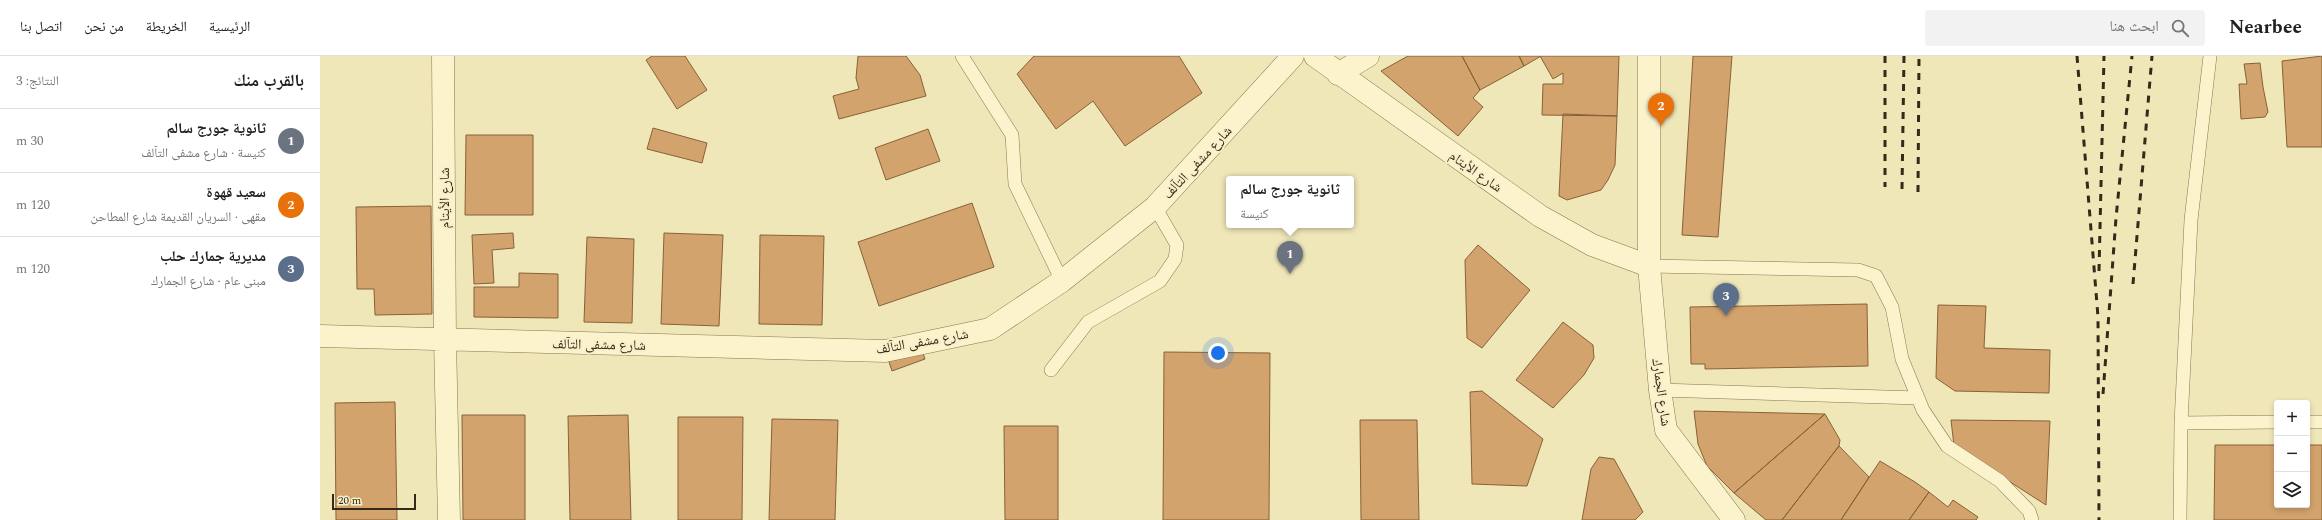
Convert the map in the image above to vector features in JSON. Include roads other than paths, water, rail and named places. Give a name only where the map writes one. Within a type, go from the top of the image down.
[{"type":"street","name":"شارع الأيتام","points":[[443,56],[445,340]]},
{"type":"street","name":"شارع مشفى التآلف","points":[[320,336],[885,351],[990,329],[1062,281],[1155,207],[1293,56]]},
{"type":"street","name":"شارع الأيتام","points":[[1315,56],[1338,74],[1553,223],[1592,245],[1648,266]]},
{"type":"street","points":[[1338,74],[1368,56]]},
{"type":"street","name":"شارع الجمارك","points":[[1649,56],[1648,266],[1660,390],[1666,430],[1734,520]]},
{"type":"street","points":[[445,340],[449,520]]},
{"type":"lane","points":[[962,56],[1012,135],[1015,184],[1062,281]]},
{"type":"lane","points":[[2180,520],[2181,423],[2191,220],[2210,56]]},
{"type":"lane","points":[[1051,370],[1088,322],[1160,282],[1175,259],[1177,245],[1155,207]]},
{"type":"lane","points":[[1648,266],[1858,270],[1876,276],[1892,307],[1902,359],[1923,410],[1947,446],[2000,482],[2029,511],[2032,520]]},
{"type":"lane","points":[[1660,390],[1918,398]]},
{"type":"lane","points":[[2181,423],[2274,422]]},
{"type":"lane","points":[[2310,422],[2322,422]]},
{"type":"railway","points":[[1885,56],[1885,187]]},
{"type":"railway","points":[[1902,189],[1904,56]]},
{"type":"railway","points":[[1918,192],[1919,56]]},
{"type":"railway","points":[[2077,56],[2098,317],[2099,520]]},
{"type":"railway","points":[[2099,271],[2104,56]]},
{"type":"railway","points":[[2103,394],[2116,218],[2132,56]]},
{"type":"railway","points":[[2133,284],[2152,56]]},
{"type":"place","name":"سعيد قهوة","points":[[1661,126]]},
{"type":"place","name":"ثانوية جورج سالم","points":[[1290,274]]},
{"type":"place","name":"مديرية جمارك حلب","points":[[1726,316]]}]
